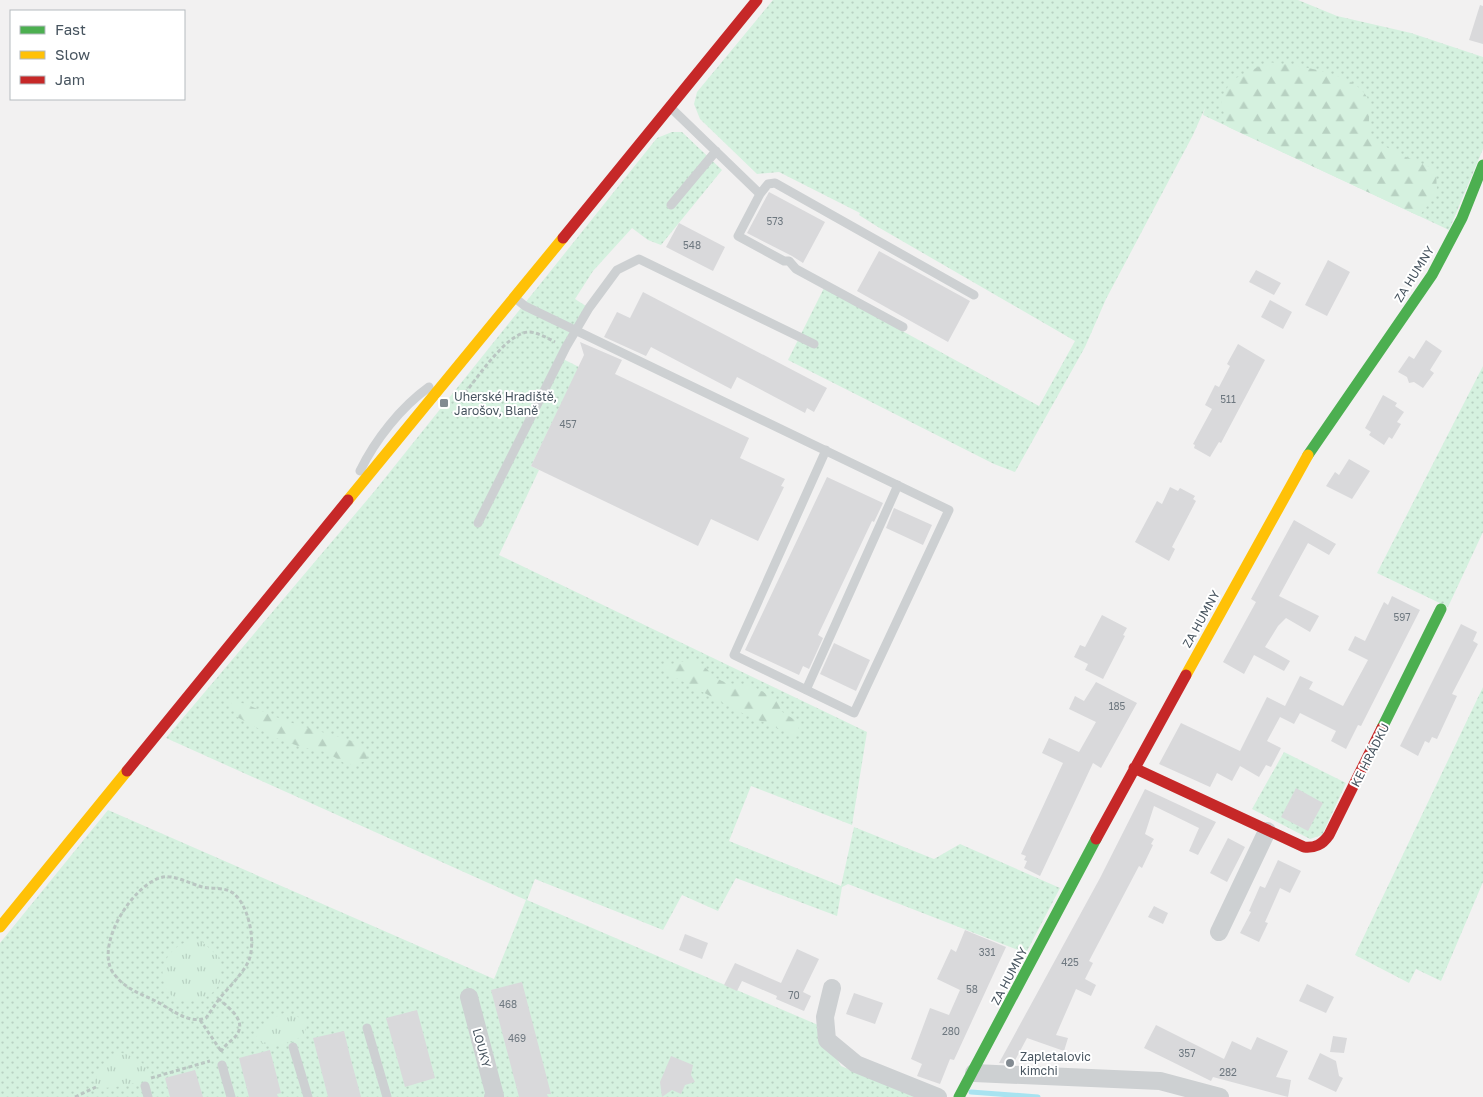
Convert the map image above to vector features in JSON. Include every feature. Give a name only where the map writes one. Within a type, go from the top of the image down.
[{"type":"street","points":[[0,927],[757,0]]},
{"type":"street","name":"ZA HUMNY","points":[[961,1093],[974,1073],[1134,768],[1307,458],[1432,275],[1462,218],[1483,165]]},
{"type":"street","name":"KE HRÁDKU","points":[[1134,768],[1304,848],[1317,848],[1327,839],[1441,609]]},
{"type":"street","points":[[1219,932],[1267,831]]},
{"type":"street","points":[[832,988],[824,1016],[827,1040],[856,1064],[933,1095]]},
{"type":"street","name":"LOUKY","points":[[469,997],[495,1097]]},
{"type":"street","points":[[974,1073],[1160,1081],[1220,1097]]},
{"type":"lane","points":[[670,107],[760,194]]},
{"type":"lane","points":[[671,205],[716,151]]},
{"type":"lane","points":[[903,327],[796,269],[789,261],[784,261],[738,236],[760,194],[768,184],[775,183],[974,295]]},
{"type":"lane","points":[[478,523],[575,330],[617,270],[639,259],[814,344]]},
{"type":"lane","points":[[515,298],[525,306],[826,450],[949,510],[854,713],[734,655],[826,450]]},
{"type":"lane","points":[[438,406],[457,366]]},
{"type":"lane","points":[[339,514],[382,476]]},
{"type":"lane","points":[[806,690],[898,485]]},
{"type":"lane","points":[[367,1028],[387,1097]]},
{"type":"lane","points":[[293,1047],[308,1097]]},
{"type":"lane","points":[[222,1065],[231,1097]]},
{"type":"lane","points":[[148,1082],[148,1097]]},
{"type":"path","points":[[458,400],[508,341],[527,332],[537,333],[566,347]]},
{"type":"path","points":[[163,877],[173,878],[205,888],[232,892],[244,909],[251,936],[249,960],[219,1000],[206,1018],[194,1020],[128,988],[114,974],[108,962],[106,952],[111,936],[123,912],[142,889],[152,882],[163,877]]},
{"type":"path","points":[[148,1082],[218,1059],[222,1051],[239,1034],[240,1022],[219,1000]]},
{"type":"path","points":[[200,1020],[222,1051]]},
{"type":"path","points":[[76,1097],[96,1087]]},
{"type":"green space","points":[[773,0],[1298,0],[1337,16],[1411,33],[1483,57],[1483,149],[1449,230],[1203,115],[1205,108],[1193,135],[1106,299],[1085,347],[1015,472],[994,464],[788,360],[824,288],[1039,406],[1075,341],[878,227],[859,215],[860,213],[779,172],[757,174],[700,119],[694,104],[697,92]]},
{"type":"green space","points":[[1268,62],[1322,71],[1350,81],[1360,88],[1369,102],[1369,123],[1371,134],[1374,138],[1395,152],[1436,170],[1437,194],[1419,216],[1228,127],[1221,103],[1230,81]]},
{"type":"green space","points":[[672,132],[682,132],[722,170],[661,245],[648,240],[632,228],[593,271],[575,299],[589,308],[561,358],[579,367],[531,466],[539,470],[499,555],[867,732],[852,825],[751,786],[729,841],[841,886],[854,827],[934,859],[960,844],[1060,888],[1026,953],[848,884],[842,887],[837,916],[736,878],[718,911],[682,895],[663,930],[535,879],[527,900],[818,1025],[841,1066],[915,1097],[0,1097],[0,943],[108,810],[494,979],[526,900],[166,738],[373,493],[657,138]]},
{"type":"green space","points":[[1483,366],[1483,532],[1448,607],[1377,573]]},
{"type":"green space","points":[[695,659],[714,677],[726,683],[752,686],[778,700],[781,711],[801,724],[794,735],[744,714],[663,671],[667,665]]},
{"type":"green space","points":[[1483,687],[1483,882],[1441,981],[1416,969],[1409,983],[1355,955]]},
{"type":"green space","points":[[230,700],[243,703],[274,717],[355,742],[364,748],[368,760],[355,765],[344,763],[326,752],[301,747],[276,738],[237,717]]},
{"type":"green space","points":[[1284,752],[1346,783],[1322,835],[1310,839],[1252,809]]},
{"type":"green space","points":[[199,939],[220,958],[220,981],[217,988],[204,998],[187,1001],[179,1000],[172,996],[163,981],[164,963],[174,949],[181,944]]},
{"type":"green space","points":[[284,1013],[306,1021],[307,1027],[301,1036],[291,1042],[279,1045],[264,1043],[255,1039],[265,1022]]},
{"type":"green space","points":[[121,1053],[131,1056],[144,1065],[151,1079],[106,1088],[93,1086],[102,1065],[110,1058]]},
{"type":"building","points":[[1480,5],[1483,6],[1483,44],[1469,40]]},
{"type":"building","points":[[769,192],[825,222],[803,263],[747,233]]},
{"type":"building","points":[[679,223],[725,247],[713,271],[666,247]]},
{"type":"building","points":[[879,251],[970,301],[948,342],[857,291]]},
{"type":"building","points":[[1328,260],[1350,272],[1327,316],[1305,305]]},
{"type":"building","points":[[1256,270],[1281,283],[1274,295],[1249,282]]},
{"type":"building","points":[[643,292],[827,388],[814,412],[807,408],[805,413],[737,377],[731,389],[651,347],[646,356],[604,337],[617,312],[630,318]]},
{"type":"building","points":[[1270,300],[1292,312],[1283,329],[1261,317]]},
{"type":"building","points":[[1426,340],[1442,351],[1430,370],[1434,373],[1423,388],[1414,382],[1409,383],[1407,377],[1398,372],[1409,356],[1414,359]]},
{"type":"building","points":[[580,342],[622,360],[615,374],[749,438],[740,458],[785,479],[781,486],[784,487],[758,541],[711,519],[698,546],[531,466],[584,355]]},
{"type":"building","points":[[1238,344],[1265,360],[1221,443],[1219,442],[1210,457],[1194,448],[1195,445],[1193,444],[1212,409],[1205,405],[1215,385],[1219,387],[1230,366],[1227,364]]},
{"type":"building","points":[[1383,395],[1397,403],[1395,406],[1404,412],[1397,422],[1401,424],[1392,439],[1389,437],[1384,445],[1369,435],[1371,432],[1365,428]]},
{"type":"building","points":[[1349,459],[1370,471],[1352,499],[1326,486],[1335,472],[1339,475]]},
{"type":"building","points":[[827,477],[883,503],[874,522],[872,521],[818,635],[823,638],[809,669],[803,666],[799,675],[745,650]]},
{"type":"building","points":[[1170,487],[1178,491],[1180,488],[1195,496],[1193,499],[1196,501],[1172,547],[1175,549],[1169,561],[1135,542],[1157,501],[1162,504]]},
{"type":"building","points":[[894,508],[932,525],[923,545],[886,528]]},
{"type":"building","points":[[1294,520],[1336,544],[1329,555],[1308,543],[1279,596],[1319,616],[1310,632],[1286,618],[1278,626],[1265,647],[1290,661],[1284,671],[1254,655],[1244,674],[1223,662],[1256,602],[1251,599]]},
{"type":"building","points":[[1392,596],[1420,610],[1361,726],[1358,725],[1346,749],[1331,741],[1336,731],[1300,713],[1294,724],[1280,717],[1267,741],[1281,748],[1271,767],[1266,765],[1259,777],[1240,766],[1232,781],[1217,773],[1210,787],[1159,764],[1181,723],[1240,751],[1267,697],[1285,706],[1300,676],[1313,682],[1309,689],[1343,706],[1368,660],[1348,650],[1355,636],[1365,641],[1384,602],[1388,605]]},
{"type":"building","points":[[1102,615],[1127,628],[1123,635],[1125,636],[1103,679],[1085,670],[1088,664],[1074,657],[1080,645],[1085,647]]},
{"type":"building","points":[[1461,624],[1477,632],[1473,641],[1478,644],[1452,694],[1457,696],[1437,739],[1432,737],[1429,743],[1425,741],[1418,756],[1400,746]]},
{"type":"building","points":[[834,643],[870,660],[856,691],[820,674]]},
{"type":"building","points":[[1096,682],[1137,703],[1101,768],[1093,763],[1040,876],[1024,868],[1027,861],[1024,860],[1026,856],[1021,854],[1063,763],[1042,753],[1049,738],[1079,752],[1096,722],[1069,709],[1075,696],[1084,701]]},
{"type":"building","points":[[1296,788],[1323,803],[1308,831],[1281,817]]},
{"type":"building","points":[[1145,789],[1216,822],[1198,855],[1189,851],[1199,828],[1154,806],[1145,834],[1154,839],[1151,844],[1153,845],[1142,868],[1139,866],[1089,961],[1093,963],[1085,979],[1096,985],[1091,996],[1076,989],[1056,1035],[1068,1038],[1064,1051],[1027,1038],[1013,1064],[999,1063],[1100,878]]},
{"type":"building","points":[[1228,838],[1245,847],[1227,882],[1210,873]]},
{"type":"building","points":[[1278,860],[1301,871],[1290,893],[1280,888],[1265,922],[1268,923],[1259,942],[1240,933],[1251,912],[1249,911],[1260,886],[1265,888]]},
{"type":"building","points":[[1154,906],[1168,913],[1163,924],[1148,917]]},
{"type":"building","points":[[965,930],[1006,947],[954,1060],[950,1059],[940,1084],[917,1076],[922,1064],[911,1059],[930,1008],[949,1015],[960,990],[937,979],[951,949],[956,952]]},
{"type":"building","points":[[685,934],[708,943],[702,959],[679,950]]},
{"type":"building","points":[[797,949],[819,959],[803,992],[811,996],[804,1011],[776,999],[777,996],[742,981],[737,991],[724,985],[735,963],[781,983]]},
{"type":"building","points":[[522,982],[551,1094],[547,1094],[548,1097],[519,1097],[491,990]]},
{"type":"building","points":[[1307,984],[1334,997],[1326,1013],[1299,1001]]},
{"type":"building","points":[[854,993],[883,1003],[875,1024],[846,1014]]},
{"type":"building","points":[[417,1010],[435,1078],[405,1087],[386,1018]]},
{"type":"building","points":[[1156,1025],[1224,1059],[1232,1041],[1251,1050],[1257,1037],[1288,1051],[1276,1077],[1291,1080],[1288,1097],[1213,1077],[1211,1081],[1144,1048]]},
{"type":"building","points":[[344,1031],[361,1097],[328,1097],[313,1038]]},
{"type":"building","points":[[1333,1036],[1347,1038],[1344,1053],[1330,1052]]},
{"type":"building","points":[[270,1050],[281,1093],[277,1094],[278,1097],[249,1097],[239,1058]]},
{"type":"building","points":[[1320,1053],[1336,1061],[1339,1076],[1343,1078],[1336,1092],[1308,1079]]},
{"type":"building","points":[[671,1056],[693,1065],[691,1075],[695,1082],[685,1085],[681,1094],[672,1090],[662,1097],[660,1082]]},
{"type":"building","points":[[195,1070],[203,1097],[170,1097],[165,1078]]},
{"type":"waterway","points":[[971,1092],[1038,1097]]},
{"type":"traffic: fast","points":[[1308,455],[1432,275],[1462,218],[1483,165]]},
{"type":"traffic: fast","points":[[1382,728],[1441,609]]},
{"type":"traffic: fast","points":[[959,1097],[1096,839]]},
{"type":"traffic: slow","points":[[348,500],[563,238]]},
{"type":"traffic: slow","points":[[1186,675],[1308,455]]},
{"type":"traffic: slow","points":[[0,927],[127,771]]},
{"type":"traffic: jam","points":[[563,238],[757,0]]},
{"type":"traffic: jam","points":[[127,771],[348,500]]},
{"type":"traffic: jam","points":[[1096,839],[1186,675]]},
{"type":"traffic: jam","points":[[1134,768],[1304,847],[1312,847],[1324,841],[1329,835],[1382,728]]},
{"type":"place","name":"Uherské Hradiště, Jarošov, Blaně","points":[[444,403]]},
{"type":"place","name":"Zapletalovic kimchi","points":[[1010,1063]]}]
